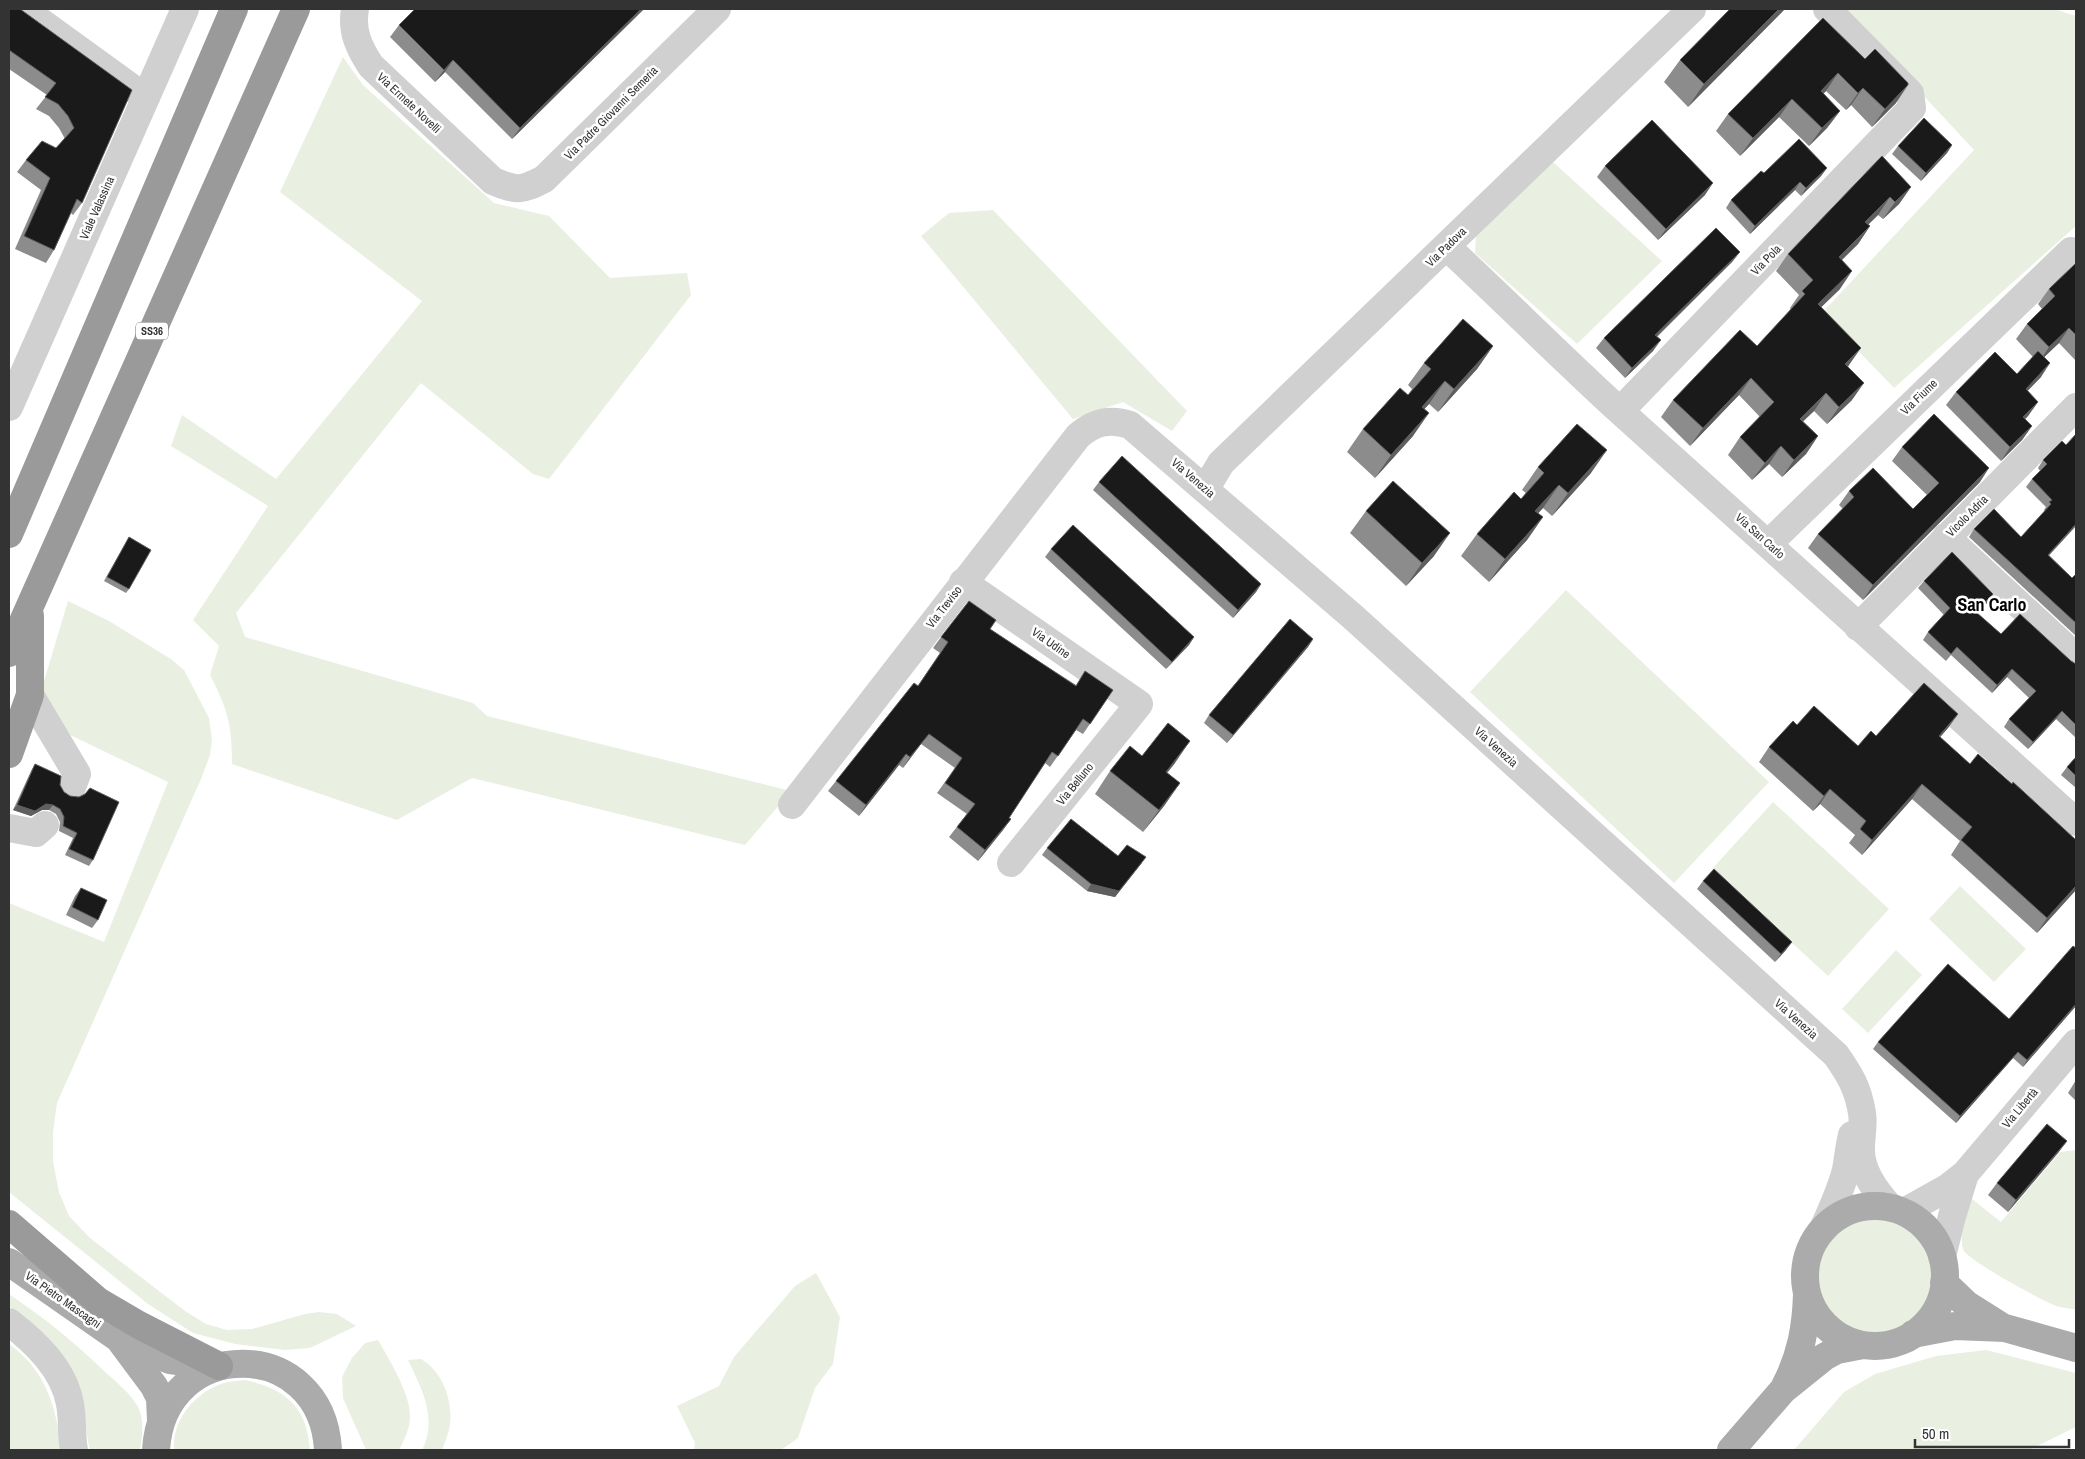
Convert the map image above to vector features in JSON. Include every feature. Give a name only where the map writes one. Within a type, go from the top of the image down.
[{"type":"highway","points":[[9,534],[234,9]]},
{"type":"highway","name":"SS36","points":[[9,653],[296,9]]},
{"type":"highway","points":[[9,754],[30,695],[30,605]]},
{"type":"highway","points":[[9,1224],[98,1301],[139,1325],[219,1366]]},
{"type":"main road","points":[[1783,1390],[1793,1372],[1803,1340],[1806,1324],[1806,1266],[1816,1239],[1824,1227],[1833,1219],[1855,1209],[1867,1206],[1898,1210],[1917,1220],[1928,1230],[1936,1243],[1945,1270],[1938,1307],[1931,1318],[1913,1334]]},
{"type":"main road","name":"Via Pietro Mascagni","points":[[9,1262],[118,1338],[170,1360],[219,1366]]},
{"type":"main road","points":[[1944,1283],[1966,1304],[2005,1328]]},
{"type":"main road","points":[[1807,1294],[1813,1309],[1822,1322],[1834,1333],[1863,1345]]},
{"type":"main road","points":[[1731,1450],[1783,1390],[1824,1357],[1837,1350],[1863,1345],[1889,1345],[1913,1334],[1955,1326],[2005,1328],[2076,1348]]},
{"type":"main road","name":"Via Pietro Mascagni","points":[[118,1338],[154,1386],[160,1398],[157,1439]]},
{"type":"main road","points":[[157,1439],[173,1399],[190,1381],[204,1372],[219,1366],[233,1364],[262,1365],[288,1376],[310,1396],[318,1408],[325,1428],[328,1450]]},
{"type":"street","points":[[23,9],[146,98]]},
{"type":"street","name":"Viale Valassina","points":[[9,407],[185,9]]},
{"type":"street","name":"Via Ermete Novelli","points":[[355,9],[352,23],[360,48],[370,66],[493,181]]},
{"type":"street","name":"Via Padre Giovanni Semeria","points":[[493,181],[509,188],[526,188],[544,179],[717,9]]},
{"type":"street","name":"Via Padova","points":[[1206,488],[1221,463],[1692,9]]},
{"type":"street","name":"Via Pola","points":[[1620,411],[1912,108],[1910,93],[1827,9]]},
{"type":"street","name":"Via San Carlo","points":[[1447,247],[1620,411],[2076,822]]},
{"type":"street","name":"Via Fiume","points":[[1768,544],[2074,254]]},
{"type":"street","name":"Vicolo Adria","points":[[1858,627],[2076,407]]},
{"type":"street","name":"Via Venezia","points":[[1104,421],[1117,420],[1130,424],[1206,488],[1353,617],[1836,1055],[1853,1079],[1860,1104],[1862,1114],[1860,1150],[1863,1164],[1878,1194],[1898,1210]]},
{"type":"street","name":"Via Treviso","points":[[792,805],[1078,436],[1089,426],[1104,421]]},
{"type":"street","points":[[1946,537],[2076,657]]},
{"type":"street","name":"Via Udine","points":[[963,582],[1139,704]]},
{"type":"street","points":[[30,695],[77,774],[72,788]]},
{"type":"street","name":"Via Belluno","points":[[1011,863],[1139,704]]},
{"type":"street","points":[[9,828],[36,832],[45,825]]},
{"type":"street","name":"Via Libertà","points":[[1898,1210],[1940,1193],[1965,1174],[2076,1043]]},
{"type":"street","name":"Via Venezia","points":[[1824,1227],[1837,1198],[1846,1170],[1848,1152],[1860,1104]]},
{"type":"street","name":"Via Libertà","points":[[1942,1257],[1965,1174]]},
{"type":"street","points":[[9,1322],[24,1333],[55,1367],[70,1402],[74,1450]]},
{"type":"green space","points":[[1843,9],[2054,9],[2076,16],[2076,226],[1894,388],[1822,313],[1974,150]]},
{"type":"green space","points":[[343,57],[363,85],[494,203],[549,216],[610,278],[687,273],[691,295],[549,479],[533,474],[421,383],[236,613],[245,637],[473,703],[487,716],[791,791],[745,845],[472,778],[397,820],[232,764],[228,718],[210,675],[219,646],[193,620],[268,506],[171,446],[182,415],[276,479],[422,301],[280,192]]},
{"type":"green space","points":[[1553,162],[1662,261],[1577,344],[1475,253],[1476,233]]},
{"type":"green space","points":[[993,210],[1187,411],[1172,431],[1123,402],[1073,419],[921,236],[949,213]]},
{"type":"green space","points":[[1566,590],[1769,782],[1674,883],[1470,692]]},
{"type":"green space","points":[[68,601],[109,621],[171,659],[184,670],[209,718],[212,739],[210,755],[201,779],[57,1103],[53,1132],[53,1161],[59,1192],[69,1216],[90,1238],[185,1311],[206,1324],[227,1330],[252,1329],[305,1314],[319,1312],[337,1314],[356,1326],[310,1348],[285,1350],[235,1344],[193,1333],[148,1304],[9,1192],[9,903],[104,942],[168,782],[66,733],[39,698]]},
{"type":"green space","points":[[1773,802],[1889,909],[1828,976],[1712,869]]},
{"type":"green space","points":[[1960,886],[2026,949],[1994,982],[1929,919]]},
{"type":"green space","points":[[1896,950],[1922,975],[1868,1033],[1842,1009]]},
{"type":"green space","points":[[2076,1150],[2076,1310],[2046,1302],[1989,1270],[1963,1249],[1962,1236],[1967,1195],[2001,1222],[2060,1152]]},
{"type":"green space","points":[[1875,1218],[1898,1222],[1917,1235],[1930,1254],[1934,1277],[1930,1300],[1917,1319],[1898,1332],[1875,1336],[1852,1332],[1833,1319],[1820,1300],[1816,1277],[1820,1254],[1833,1235],[1852,1222]]},
{"type":"green space","points":[[816,1273],[840,1317],[833,1364],[815,1388],[798,1438],[781,1450],[694,1450],[695,1443],[677,1406],[719,1386],[734,1357],[795,1286]]},
{"type":"green space","points":[[9,1294],[68,1338],[129,1395],[140,1410],[142,1439],[140,1450],[90,1450],[82,1401],[72,1371],[55,1346],[9,1306]]},
{"type":"green space","points":[[378,1340],[398,1377],[409,1408],[409,1426],[399,1450],[366,1450],[343,1398],[342,1377],[352,1358],[365,1343]]},
{"type":"green space","points":[[9,1344],[22,1355],[41,1378],[52,1404],[62,1450],[9,1450]]},
{"type":"green space","points":[[1986,1350],[2076,1373],[2076,1427],[2029,1450],[1794,1450],[1844,1392],[1875,1374],[1936,1356]]},
{"type":"green space","points":[[421,1359],[435,1371],[448,1396],[450,1424],[442,1450],[422,1450],[429,1427],[428,1416],[423,1393],[408,1360]]},
{"type":"green space","points":[[245,1380],[272,1389],[292,1402],[304,1422],[310,1450],[174,1450],[177,1428],[194,1401],[211,1388],[221,1384]]},
{"type":"building","points":[[9,9],[20,9],[132,90],[82,203],[77,199],[54,250],[24,236],[50,178],[26,160],[42,141],[56,148],[74,128],[68,116],[58,104],[45,97],[56,83],[9,50]]},
{"type":"building","points":[[415,9],[641,9],[520,128],[453,60],[444,70],[399,25]]},
{"type":"building","points":[[1730,9],[1779,9],[1704,84],[1680,60]]},
{"type":"building","points":[[1823,18],[1865,59],[1875,49],[1908,85],[1885,109],[1863,88],[1858,93],[1838,73],[1821,91],[1840,111],[1822,128],[1792,99],[1753,138],[1728,114]]},
{"type":"building","points":[[1924,118],[1952,145],[1926,173],[1898,146]]},
{"type":"building","points":[[1652,120],[1713,183],[1666,229],[1605,166]]},
{"type":"building","points":[[1799,139],[1827,168],[1806,188],[1800,182],[1755,226],[1731,200],[1761,171],[1764,173]]},
{"type":"building","points":[[1882,156],[1911,187],[1895,202],[1890,197],[1865,222],[1870,226],[1839,257],[1852,271],[1818,304],[1861,348],[1845,364],[1864,383],[1839,407],[1826,393],[1800,419],[1818,436],[1794,460],[1781,446],[1765,463],[1740,437],[1774,402],[1751,378],[1703,428],[1673,400],[1740,330],[1757,346],[1805,294],[1802,291],[1813,280],[1788,254]]},
{"type":"building","points":[[1716,228],[1740,252],[1655,335],[1661,340],[1632,368],[1604,338]]},
{"type":"building","points":[[2075,264],[2076,335],[2069,328],[2049,347],[2027,324],[2055,296],[2049,289]]},
{"type":"building","points":[[1463,319],[1493,346],[1454,389],[1445,381],[1422,407],[1429,413],[1391,455],[1363,429],[1400,388],[1408,395],[1431,369],[1424,363]]},
{"type":"building","points":[[2038,351],[2050,363],[2026,389],[2038,402],[2023,417],[2032,426],[2010,447],[1956,392],[1995,352],[2017,374]]},
{"type":"building","points":[[1934,414],[1989,468],[1873,585],[1818,534],[1854,497],[1849,491],[1873,468],[1913,509],[1939,483],[1902,447]]},
{"type":"building","points":[[1577,424],[1607,450],[1568,493],[1559,485],[1535,511],[1543,517],[1505,559],[1477,534],[1514,492],[1521,499],[1544,473],[1538,467]]},
{"type":"building","points":[[2076,434],[2076,524],[2048,555],[2072,578],[2076,574],[2076,623],[1974,529],[1994,509],[2021,537],[2051,504],[2049,502],[2052,500],[2032,479],[2047,464],[2043,460],[2062,441],[2066,445]]},
{"type":"building","points":[[1122,456],[1261,584],[1238,610],[1099,482]]},
{"type":"building","points":[[1393,481],[1450,533],[1422,563],[1366,511]]},
{"type":"building","points":[[1073,525],[1194,637],[1172,662],[1051,549]]},
{"type":"building","points":[[129,537],[151,550],[129,589],[107,577]]},
{"type":"building","points":[[1952,552],[1993,594],[1976,612],[2001,634],[2020,614],[2076,664],[2076,725],[2062,711],[2033,742],[2009,719],[2036,691],[2012,669],[1997,685],[1957,647],[1951,654],[1928,632],[1950,608],[1924,581]]},
{"type":"building","points":[[969,601],[996,620],[990,629],[1076,686],[1085,671],[1113,690],[1090,724],[1083,719],[1058,756],[1052,752],[1009,818],[1011,819],[985,850],[957,827],[975,804],[945,783],[962,758],[929,734],[910,757],[906,754],[866,805],[836,781],[914,683],[918,686],[948,642],[941,637]]},
{"type":"building","points":[[1290,619],[1313,639],[1233,735],[1209,715]]},
{"type":"building","points":[[1924,683],[1958,714],[1939,736],[1970,764],[1978,754],[2012,784],[2013,782],[2076,840],[2076,886],[2047,918],[1961,840],[1972,827],[1922,784],[1872,840],[1860,829],[1866,821],[1830,789],[1824,796],[1769,747],[1793,721],[1797,725],[1814,706],[1858,746],[1871,731],[1876,736]]},
{"type":"building","points":[[1168,723],[1190,741],[1166,772],[1180,783],[1159,810],[1110,771],[1130,746],[1142,756]]},
{"type":"building","points":[[2076,757],[2076,776],[2067,767]]},
{"type":"building","points":[[35,764],[61,776],[60,785],[64,792],[70,796],[79,797],[90,788],[119,802],[93,860],[69,849],[77,833],[63,826],[64,817],[60,809],[46,804],[35,811],[17,805]]},
{"type":"building","points":[[1071,819],[1118,856],[1127,845],[1146,857],[1119,891],[1091,884],[1047,848]]},
{"type":"building","points":[[1714,869],[1792,942],[1781,954],[1703,881]]},
{"type":"building","points":[[81,888],[107,900],[98,920],[72,907]]},
{"type":"building","points":[[2073,946],[2076,948],[2076,1004],[2027,1060],[2018,1052],[1960,1116],[1878,1042],[1948,964],[2009,1019]]},
{"type":"building","points":[[2047,1124],[2067,1141],[2016,1200],[1997,1183]]},
{"type":"district","name":"San Carlo","points":[[1992,605]]}]
